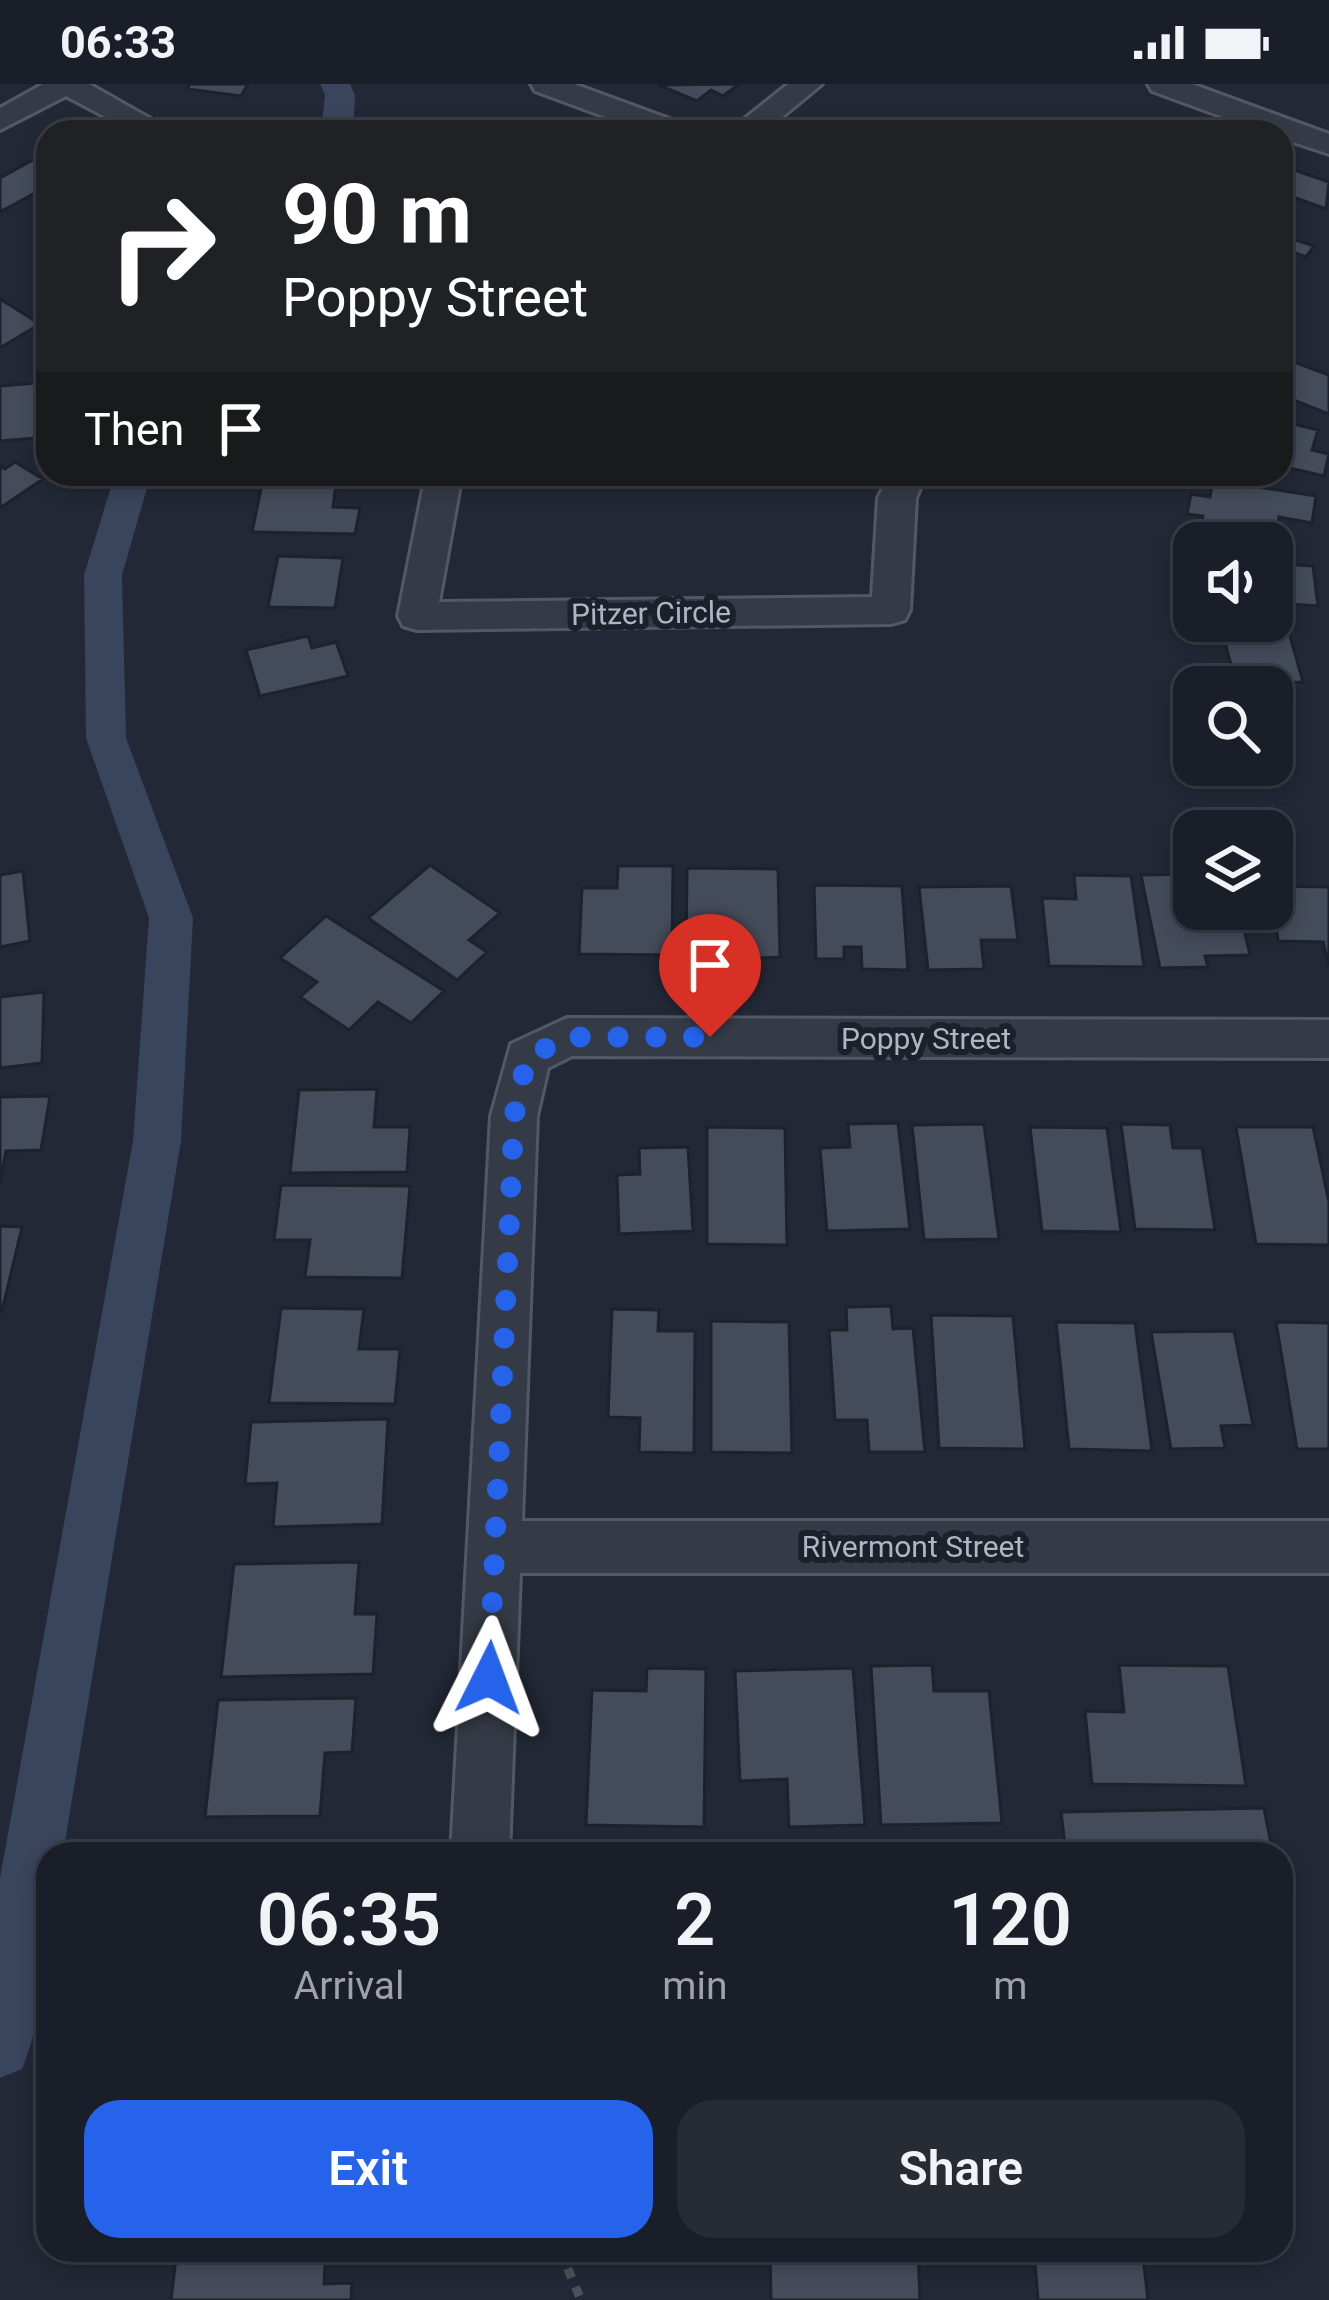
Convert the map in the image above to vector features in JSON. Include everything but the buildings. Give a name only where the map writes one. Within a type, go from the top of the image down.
[{"type":"street","points":[[0,121],[65,84],[135,120]]},
{"type":"street","points":[[546,84],[643,120]]},
{"type":"street","points":[[760,120],[808,84]]},
{"type":"street","points":[[1162,84],[1225,120]]},
{"type":"street","points":[[1293,137],[1329,145]]},
{"type":"street","name":"Pitzer Circle","points":[[442,486],[417,616],[891,610],[896,498],[902,486]]},
{"type":"street","name":"Poppy Street","points":[[496,1546],[514,1116],[527,1058],[567,1037],[1329,1039]]},
{"type":"street","points":[[481,1842],[496,1546]]},
{"type":"street","name":"Rivermont Street","points":[[496,1546],[1327,1557]]},
{"type":"path","points":[[565,2262],[581,2300]]},
{"type":"waterway","points":[[335,84],[340,95],[338,120]]},
{"type":"waterway","points":[[0,2047],[157,1141],[171,918],[106,738],[103,575],[129,486]]},
{"type":"route","points":[[489,1678],[514,1116],[527,1058],[567,1037],[710,1037]]}]
